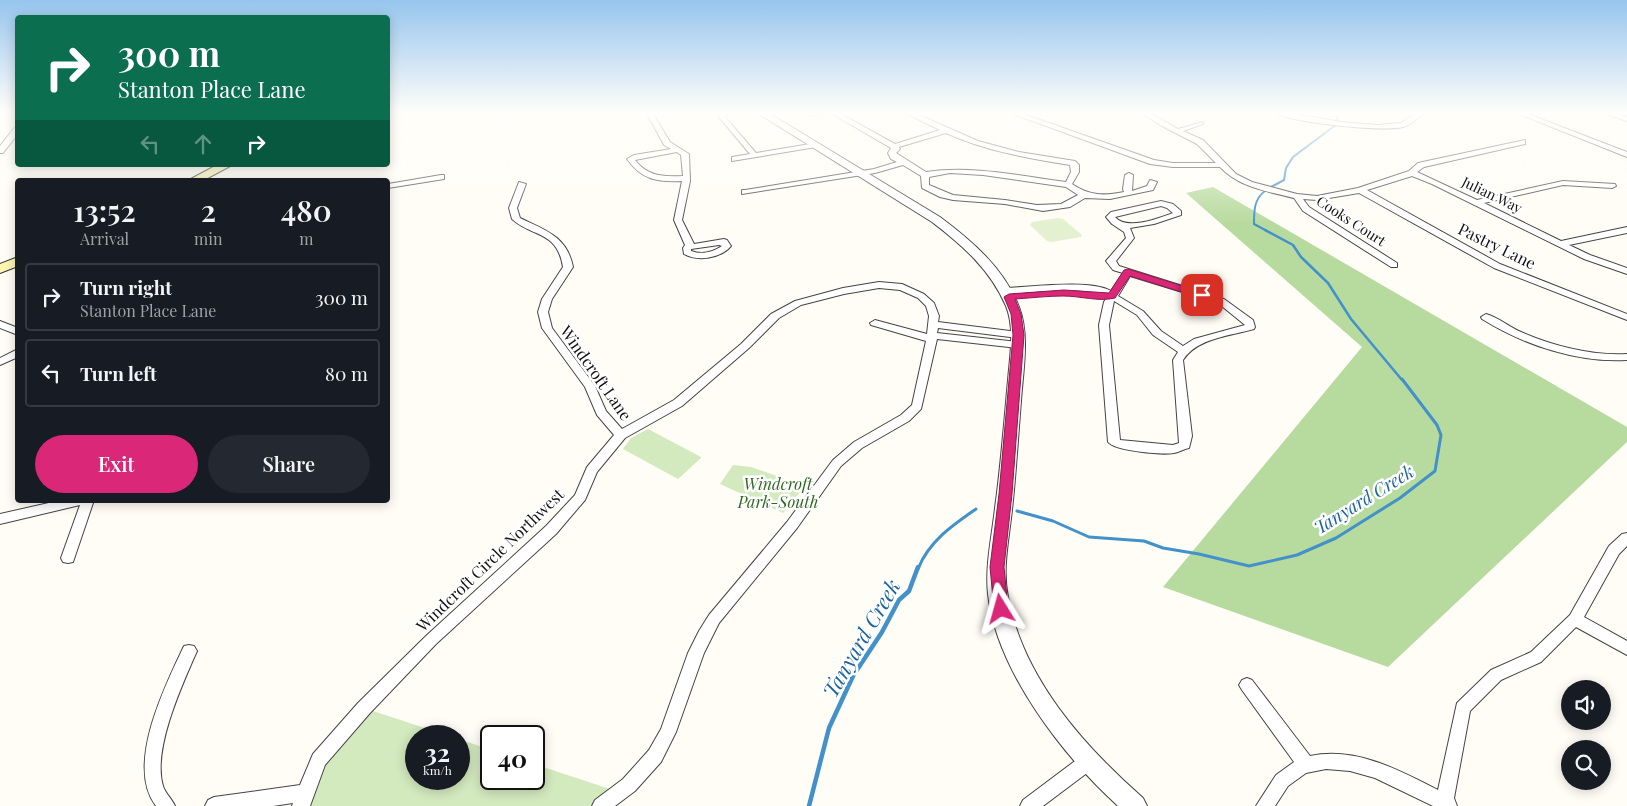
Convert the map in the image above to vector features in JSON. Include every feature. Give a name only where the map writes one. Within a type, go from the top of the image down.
[{"type":"main road","points":[[199,178],[222,167]]},
{"type":"main road","points":[[0,268],[15,262]]},
{"type":"street","points":[[686,178],[660,178],[643,174],[637,170],[631,160],[634,157],[676,150],[685,154],[686,178],[685,190],[678,208],[678,218],[690,245],[688,247]]},
{"type":"street","points":[[749,150],[754,156]]},
{"type":"street","points":[[735,159],[794,150]]},
{"type":"street","points":[[822,150],[925,212],[954,233],[974,251],[1007,294],[1016,314],[1018,340],[1005,502],[998,552],[998,597],[1009,635],[1029,679],[1061,728],[1089,761],[1135,806]]},
{"type":"street","points":[[893,150],[892,153],[901,161],[925,175],[942,172],[964,172],[1068,185],[1083,195],[1110,197],[1129,194],[1150,188],[1153,182]]},
{"type":"street","points":[[1000,150],[1072,163],[1075,165],[1075,172],[1068,185]]},
{"type":"street","points":[[1118,150],[1153,162],[1173,165],[1222,165]]},
{"type":"street","points":[[1207,150],[1233,176],[1249,184],[1297,196],[1317,198],[1360,190],[1412,173],[1421,165],[1486,150]]},
{"type":"street","points":[[1613,150],[1627,155]]},
{"type":"street","points":[[744,192],[875,171],[901,161]]},
{"type":"street","name":"Julian Way","points":[[1412,173],[1477,202],[1587,257],[1627,271]]},
{"type":"street","points":[[925,175],[925,186],[934,192],[955,197],[1038,208],[1068,205],[1083,195]]},
{"type":"street","points":[[1129,175],[1127,189],[1129,194]]},
{"type":"street","points":[[390,186],[441,177]]},
{"type":"street","points":[[1477,202],[1563,183],[1612,186]]},
{"type":"street","name":"Windcroft Lane","points":[[522,184],[513,208],[516,219],[549,237],[559,245],[564,252],[568,267],[547,299],[543,312],[547,328],[590,386],[601,412],[621,435]]},
{"type":"street","name":"Pastry Lane","points":[[1360,190],[1497,266],[1627,317]]},
{"type":"street","name":"Cooks Court","points":[[1297,196],[1306,209],[1394,264]]},
{"type":"street","points":[[1122,226],[1150,222],[1177,215],[1178,213],[1170,206],[1162,203],[1114,214],[1110,217],[1128,231],[1130,238],[1110,261],[1116,268],[1220,301],[1249,322],[1250,327],[1198,341],[1184,351],[1178,360],[1186,422],[1185,445],[1173,449],[1121,445],[1114,442],[1104,325],[1106,312],[1112,296],[1128,272]]},
{"type":"street","points":[[1559,244],[1627,230]]},
{"type":"street","name":"Windcroft Circle Northwest","points":[[303,799],[319,760],[364,708],[431,640],[551,530],[581,497],[591,470],[621,435],[678,403],[745,346],[775,316],[798,303],[843,290],[867,286],[891,285],[910,290],[926,300],[934,310],[932,333],[917,406],[898,423],[850,450],[831,470],[792,525],[714,619],[704,635],[668,732],[655,756],[629,785],[601,806]]},
{"type":"street","points":[[1007,294],[1090,288],[1102,290],[1140,313],[1157,333],[1184,351]]},
{"type":"street","points":[[1007,294],[1064,293],[1100,297],[1112,296]]},
{"type":"street","points":[[1486,317],[1503,329],[1536,344],[1573,352],[1618,358],[1627,357]]},
{"type":"street","points":[[875,323],[932,333],[1018,340]]},
{"type":"street","points":[[0,324],[15,331]]},
{"type":"street","points":[[0,362],[15,354]]},
{"type":"street","points":[[0,519],[69,503]]},
{"type":"street","points":[[68,558],[87,503]]},
{"type":"street","points":[[1265,806],[1270,795],[1293,771],[1306,764],[1334,761],[1367,766],[1391,775],[1447,804],[1464,708],[1496,675],[1536,657],[1575,619],[1614,550],[1626,540]]},
{"type":"street","points":[[1575,619],[1627,648]]},
{"type":"street","points":[[166,806],[156,790],[153,760],[167,700],[189,650]]},
{"type":"street","points":[[1247,685],[1306,764]]},
{"type":"street","points":[[1029,806],[1089,761]]},
{"type":"street","points":[[214,806],[303,799]]},
{"type":"green space","points":[[1213,187],[1627,427],[1627,442],[1388,667],[1163,587],[1362,347],[1186,193]]},
{"type":"green space","points":[[1063,219],[1082,235],[1081,237],[1052,242],[1047,241],[1030,225],[1032,222]]},
{"type":"green space","points":[[648,429],[701,458],[678,479],[623,449],[631,438]]},
{"type":"green space","name":"Windcroft Park-South","points":[[733,465],[751,467],[805,486],[783,513],[720,484]]},
{"type":"green space","points":[[364,708],[416,725],[405,725],[405,790],[470,790],[470,743],[480,746],[480,790],[545,790],[545,768],[619,792],[601,806],[301,806],[305,793]]},
{"type":"waterway","name":"Tanyard Creek","points":[[1271,187],[1284,180],[1286,168],[1293,157],[1303,150]]},
{"type":"waterway","name":"Tanyard Creek","points":[[1265,191],[1257,202],[1254,224],[1267,231]]},
{"type":"waterway","name":"Tanyard Creek","points":[[1265,230],[1293,245],[1301,257],[1328,283],[1351,319],[1402,380]]},
{"type":"waterway","name":"Tanyard Creek","points":[[1017,511],[1053,521],[1089,537],[1144,541],[1163,548],[1199,554],[1249,566],[1297,555],[1336,538],[1400,498],[1435,471],[1441,435],[1437,425],[1402,379]]},
{"type":"waterway","name":"Tanyard Creek","points":[[918,569],[928,550],[935,542],[950,528],[976,509]]},
{"type":"waterway","name":"Tanyard Creek","points":[[809,806],[829,728],[853,676],[882,632],[899,600],[909,591],[918,567]]},
{"type":"route","points":[[1001,609],[998,597],[997,567],[1018,335],[1016,314],[1009,297],[1064,293],[1100,297],[1112,296],[1128,272],[1202,295]]}]
